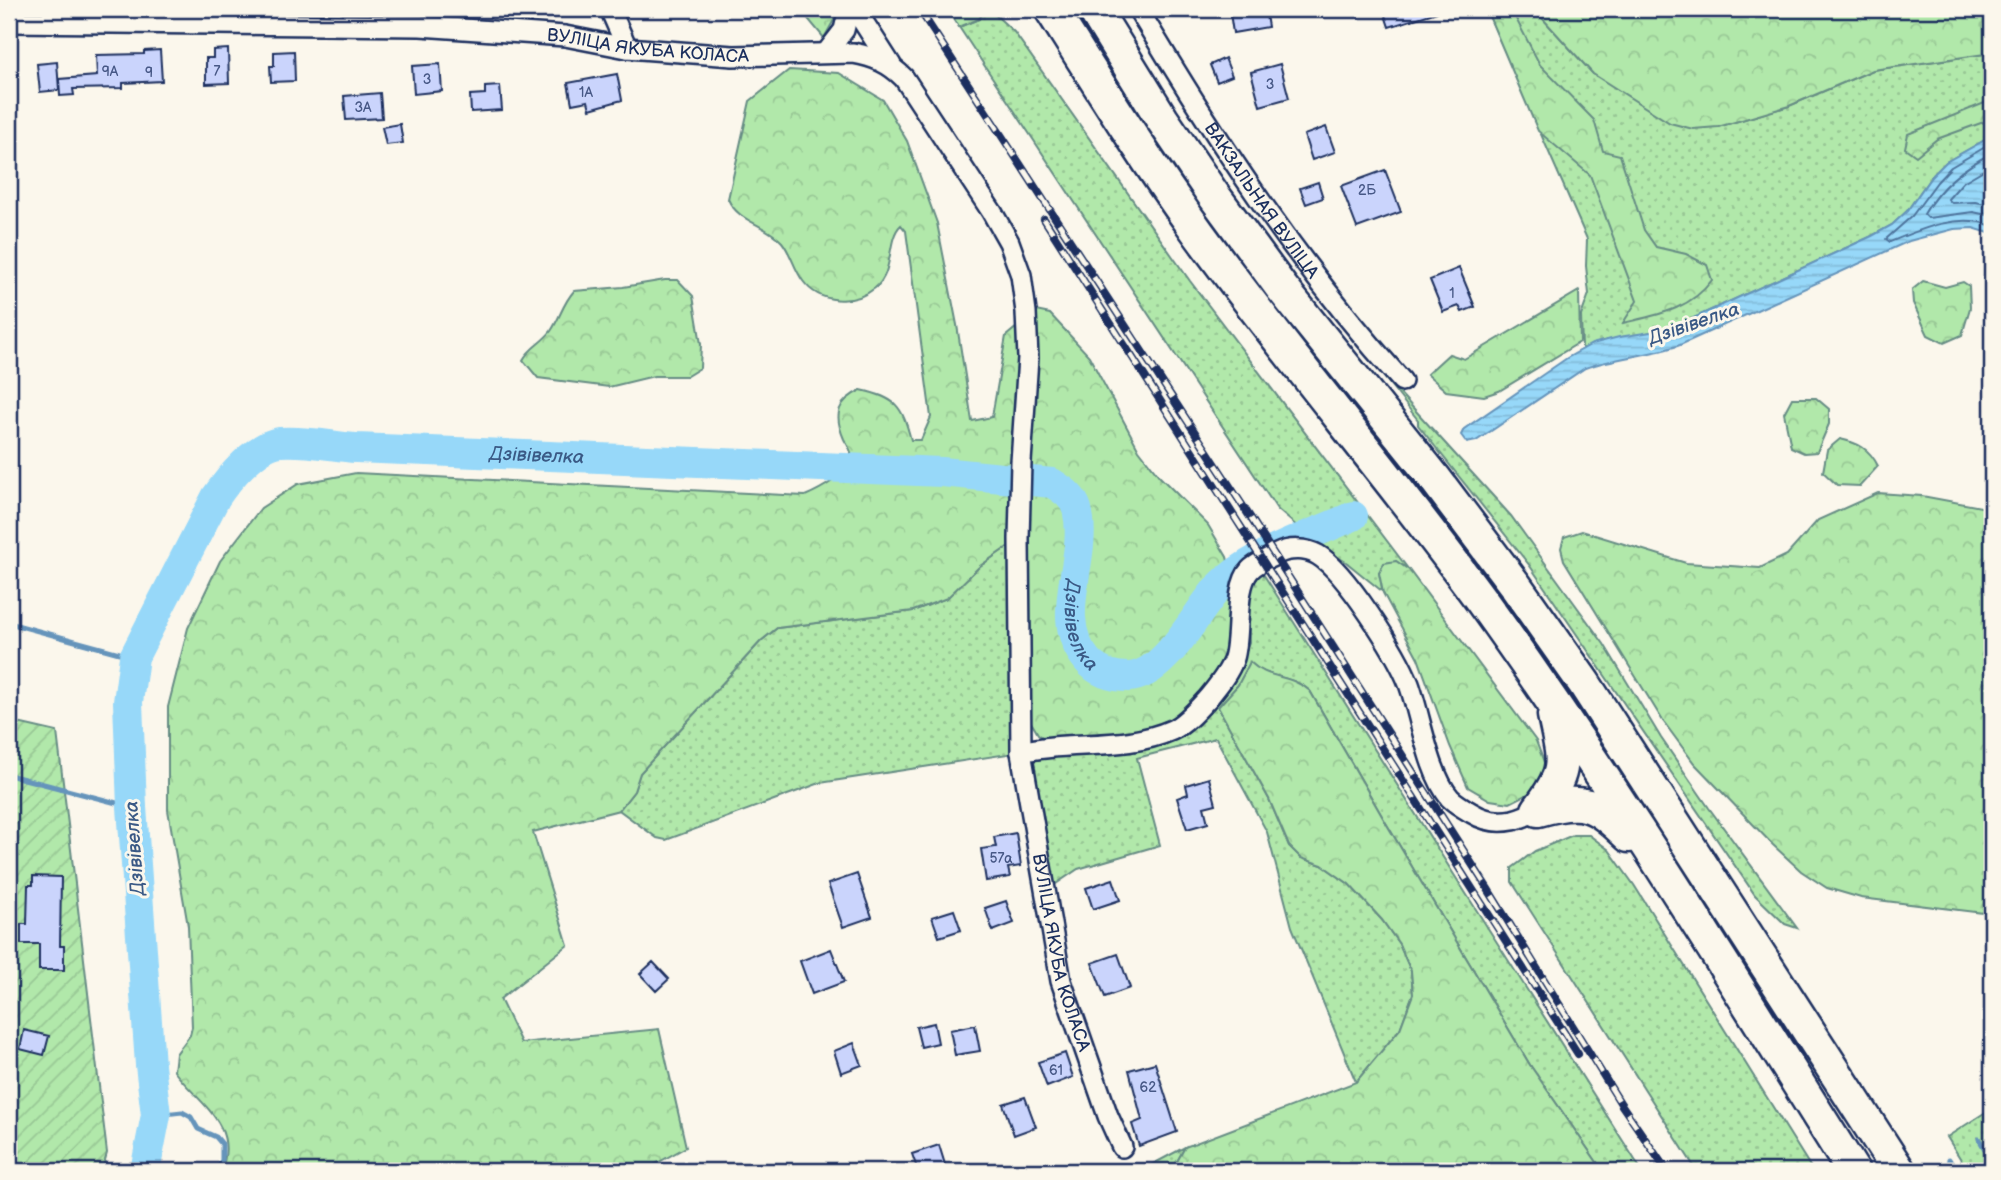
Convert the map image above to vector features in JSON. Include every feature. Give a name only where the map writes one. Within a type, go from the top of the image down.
[{"type":"highway","points":[[1051,9],[1133,140],[1200,235],[1421,519],[1551,699],[1659,863],[1853,1171]]},
{"type":"highway","points":[[1094,9],[1162,119],[1227,214],[1281,287],[1444,491],[1576,672],[1899,1171]]},
{"type":"highway","points":[[1538,810],[1555,788],[1562,773],[1562,753],[1551,699]]},
{"type":"highway","points":[[1538,810],[1572,803],[1598,810],[1659,863]]},
{"type":"street","points":[[610,9],[627,48]]},
{"type":"street","points":[[827,52],[844,30],[849,9]]},
{"type":"street","name":"ВУЛІЦА ЯКУБА КОЛАСА","points":[[855,9],[992,212],[1009,242],[1021,275],[1028,358],[1020,503],[1021,752],[1061,981],[1108,1116],[1122,1147]]},
{"type":"street","name":"ВАКЗАЛЬНАЯ ВУЛІЦА","points":[[1138,9],[1180,80],[1308,268],[1359,333],[1402,381]]},
{"type":"street","name":"ВУЛІЦА ЯКУБА КОЛАСА","points":[[9,22],[420,26],[565,36],[627,48],[733,56],[827,52],[872,57],[891,65]]},
{"type":"street","points":[[1021,752],[1038,748],[1131,741],[1173,729],[1208,698],[1234,659],[1242,593],[1250,570],[1283,551],[1306,550],[1318,555],[1329,565],[1371,617],[1393,651],[1409,684],[1440,780],[1451,799],[1481,819],[1497,822],[1514,820],[1538,810]]},
{"type":"green space","points":[[800,9],[833,9],[834,20],[824,38]]},
{"type":"green space","points":[[948,9],[985,9],[979,19],[959,27]]},
{"type":"green space","points":[[985,9],[989,9],[1014,32],[1190,281],[1409,570],[1396,561],[1379,573],[1383,592],[1346,562],[1321,547],[1277,509],[959,27],[979,19]]},
{"type":"green space","points":[[1486,9],[1534,9],[1593,74],[1718,127],[1789,106],[1873,70],[1992,53],[1992,136],[1946,162],[1931,177],[1907,211],[1892,225],[1872,236],[1670,329],[1603,341],[1582,349],[1581,316],[1589,294],[1587,239]]},
{"type":"green space","points":[[1486,9],[1511,9],[1540,65],[1594,120],[1603,151],[1620,155],[1644,230],[1656,247],[1686,254],[1707,265],[1712,280],[1694,298],[1672,310],[1623,323],[1637,301],[1590,175],[1538,131]]},
{"type":"green space","points":[[1534,9],[1992,9],[1992,53],[1873,70],[1789,106],[1718,127],[1693,129],[1670,123],[1593,74]]},
{"type":"green space","points":[[789,70],[839,73],[883,100],[907,141],[937,223],[972,421],[992,417],[1006,336],[1036,311],[1050,314],[1089,356],[1139,450],[1160,477],[1208,525],[1227,557],[1236,595],[1226,670],[1169,725],[1131,736],[1050,742],[1038,734],[1031,722],[1027,547],[1019,539],[980,566],[947,598],[913,611],[777,628],[761,641],[640,773],[634,791],[619,810],[533,832],[568,945],[500,999],[521,1043],[659,1029],[686,1147],[643,1171],[221,1171],[225,1140],[221,1128],[214,1116],[174,1071],[176,1054],[190,1035],[192,1027],[188,926],[168,810],[168,707],[188,628],[220,561],[261,508],[298,484],[356,473],[805,496],[832,481],[849,465],[851,453],[838,415],[847,399],[861,390],[882,396],[896,405],[911,440],[921,440],[931,417],[906,231],[901,225],[896,231],[888,265],[875,288],[857,298],[837,300],[818,294],[810,288],[803,281],[782,242],[738,213],[728,199],[750,101]]},
{"type":"green space","points":[[1992,100],[1992,119],[1937,139],[1916,156],[1905,148],[1908,134]]},
{"type":"green space","points":[[678,280],[693,296],[701,344],[700,368],[687,376],[654,376],[609,387],[538,378],[523,360],[551,331],[574,291]]},
{"type":"green space","points":[[1923,281],[1945,287],[1963,282],[1969,286],[1970,308],[1962,335],[1944,343],[1928,335],[1913,303],[1912,290]]},
{"type":"green space","points":[[1579,291],[1580,342],[1499,391],[1484,396],[1446,391],[1427,374],[1449,354],[1464,359]]},
{"type":"green space","points":[[1376,367],[1511,516],[1604,644],[1661,738],[1709,808],[1797,928],[1785,924],[1755,895],[1530,566],[1418,425],[1418,420]]},
{"type":"green space","points":[[1792,398],[1816,398],[1829,409],[1829,424],[1817,452],[1804,453],[1791,447],[1784,413]]},
{"type":"green space","points":[[1840,439],[1862,447],[1878,466],[1860,486],[1837,485],[1823,472],[1827,450]]},
{"type":"green space","points":[[1878,493],[1922,496],[1992,509],[1992,914],[1861,898],[1827,888],[1801,871],[1694,763],[1663,721],[1564,560],[1561,548],[1564,537],[1582,531],[1686,563],[1760,568],[1787,555],[1818,520]]},
{"type":"green space","points":[[1019,539],[1021,752],[820,783],[666,840],[657,838],[619,810],[634,791],[640,773],[761,641],[777,628],[913,611],[947,598],[980,566]]},
{"type":"green space","points":[[1396,561],[1409,570],[1536,741],[1545,765],[1534,791],[1510,803],[1490,800],[1468,787],[1418,658],[1383,593],[1379,573],[1384,563]]},
{"type":"green space","points":[[1262,572],[1642,1171],[1603,1171],[1530,1065],[1310,691],[1295,682],[1264,672],[1250,663],[1238,685],[1218,707],[1269,799],[1289,846],[1301,858],[1322,865],[1349,884],[1382,920],[1399,944],[1411,971],[1413,994],[1400,1029],[1356,1082],[1292,927],[1267,832],[1216,738],[1137,758],[1160,845],[1078,869],[1044,892],[1027,753],[1238,669],[1249,642],[1248,601],[1251,581]]},
{"type":"green space","points":[[1250,662],[1264,672],[1295,682],[1310,691],[1530,1065],[1603,1171],[1174,1171],[1185,1147],[1356,1082],[1400,1029],[1413,994],[1411,971],[1399,944],[1382,920],[1349,884],[1322,865],[1301,858],[1289,846],[1269,799],[1218,707],[1238,685]]},
{"type":"green space","points":[[9,721],[57,732],[107,1153],[102,1171],[9,1171]]},
{"type":"green space","points":[[1573,835],[1589,835],[1609,850],[1634,885],[1813,1171],[1697,1171],[1512,882],[1512,868],[1535,851]]},
{"type":"green space","points":[[1992,1108],[1992,1171],[1968,1171],[1947,1137]]},
{"type":"green space","points":[[1185,1147],[1174,1171],[1140,1171]]},
{"type":"water","points":[[1992,136],[1992,234],[1973,228],[1954,229],[1909,241],[1680,345],[1585,368],[1476,441],[1467,443],[1461,435],[1464,429],[1567,358],[1592,344],[1670,329],[1892,225],[1907,211],[1931,177],[1946,162]]},
{"type":"building","points":[[1265,9],[1268,27],[1233,33],[1230,13]]},
{"type":"building","points":[[1383,9],[1437,9],[1437,12],[1389,27]]},
{"type":"building","points":[[228,49],[229,83],[206,84],[206,58],[213,58],[213,50]]},
{"type":"building","points":[[160,50],[162,81],[123,83],[123,88],[73,89],[74,95],[60,96],[59,79],[97,76],[96,55],[144,54],[144,51]]},
{"type":"building","points":[[294,51],[295,81],[271,82],[270,66],[274,66],[274,52]]},
{"type":"building","points":[[1225,58],[1232,76],[1217,82],[1210,65]]},
{"type":"building","points":[[57,62],[59,90],[40,92],[37,64]]},
{"type":"building","points":[[440,64],[442,91],[414,94],[412,66]]},
{"type":"building","points":[[1280,64],[1289,98],[1260,106],[1251,72]]},
{"type":"building","points":[[617,74],[622,100],[590,109],[588,101],[572,104],[568,83]]},
{"type":"building","points":[[500,86],[502,110],[471,112],[470,95],[485,94],[485,87]]},
{"type":"building","points":[[380,93],[382,118],[346,120],[344,96]]},
{"type":"building","points":[[400,124],[403,143],[386,145],[382,127]]},
{"type":"building","points":[[1326,127],[1335,152],[1312,160],[1304,135]]},
{"type":"building","points":[[1385,170],[1401,212],[1357,228],[1341,186]]},
{"type":"building","points":[[1318,182],[1323,198],[1306,204],[1300,188]]},
{"type":"building","points":[[1459,268],[1475,307],[1462,312],[1459,306],[1443,312],[1430,280]]},
{"type":"building","points":[[1209,778],[1216,804],[1204,807],[1208,823],[1187,829],[1177,798],[1188,794],[1186,785]]},
{"type":"building","points":[[1016,833],[1021,866],[1008,868],[1010,877],[986,881],[981,849],[996,847],[994,837]]},
{"type":"building","points":[[857,874],[872,917],[843,927],[828,884]]},
{"type":"building","points":[[33,876],[61,877],[60,946],[64,946],[64,970],[39,970],[39,944],[21,944],[21,924],[27,924],[28,885],[33,885]]},
{"type":"building","points":[[1113,879],[1120,900],[1093,909],[1086,888]]},
{"type":"building","points":[[1006,901],[1014,923],[993,931],[985,908]]},
{"type":"building","points":[[954,910],[961,930],[939,937],[932,917]]},
{"type":"building","points":[[831,949],[844,982],[812,994],[800,961]]},
{"type":"building","points":[[1118,954],[1130,988],[1105,997],[1092,963]]},
{"type":"building","points":[[653,962],[669,979],[656,991],[640,974]]},
{"type":"building","points":[[934,1023],[938,1043],[921,1047],[916,1027]]},
{"type":"building","points":[[975,1025],[980,1051],[955,1055],[950,1030]]},
{"type":"building","points":[[24,1030],[49,1036],[44,1055],[20,1049]]},
{"type":"building","points":[[854,1043],[862,1065],[841,1073],[834,1051]]},
{"type":"building","points":[[1065,1053],[1073,1077],[1047,1087],[1038,1062]]},
{"type":"building","points":[[1155,1063],[1177,1132],[1139,1146],[1132,1124],[1142,1120],[1129,1070]]},
{"type":"building","points":[[1025,1097],[1036,1127],[1014,1135],[1003,1104]]},
{"type":"building","points":[[939,1145],[947,1171],[918,1171],[912,1154]]},
{"type":"waterway","name":"Дзівівелка","points":[[145,1171],[156,1115],[132,807],[128,702],[134,657],[216,497],[236,472],[271,444],[299,442],[356,448],[942,472],[1052,483],[1064,491],[1075,504],[1080,528],[1071,606],[1076,643],[1096,668],[1123,677],[1142,674],[1167,655],[1217,589],[1230,577],[1281,547],[1353,516]]},
{"type":"waterway","points":[[9,623],[134,657]]},
{"type":"waterway","points":[[9,775],[132,807]]},
{"type":"waterway","points":[[156,1115],[182,1112],[191,1117],[198,1129],[216,1137],[222,1144],[222,1160],[217,1171]]},
{"type":"waterway","points":[[1979,1139],[1992,1161]]},
{"type":"waterway","points":[[1949,1159],[1956,1171]]},
{"type":"railway","points":[[919,9],[1252,520],[1488,889],[1621,1104],[1667,1171]]},
{"type":"railway","points":[[1044,219],[1578,1054]]}]
